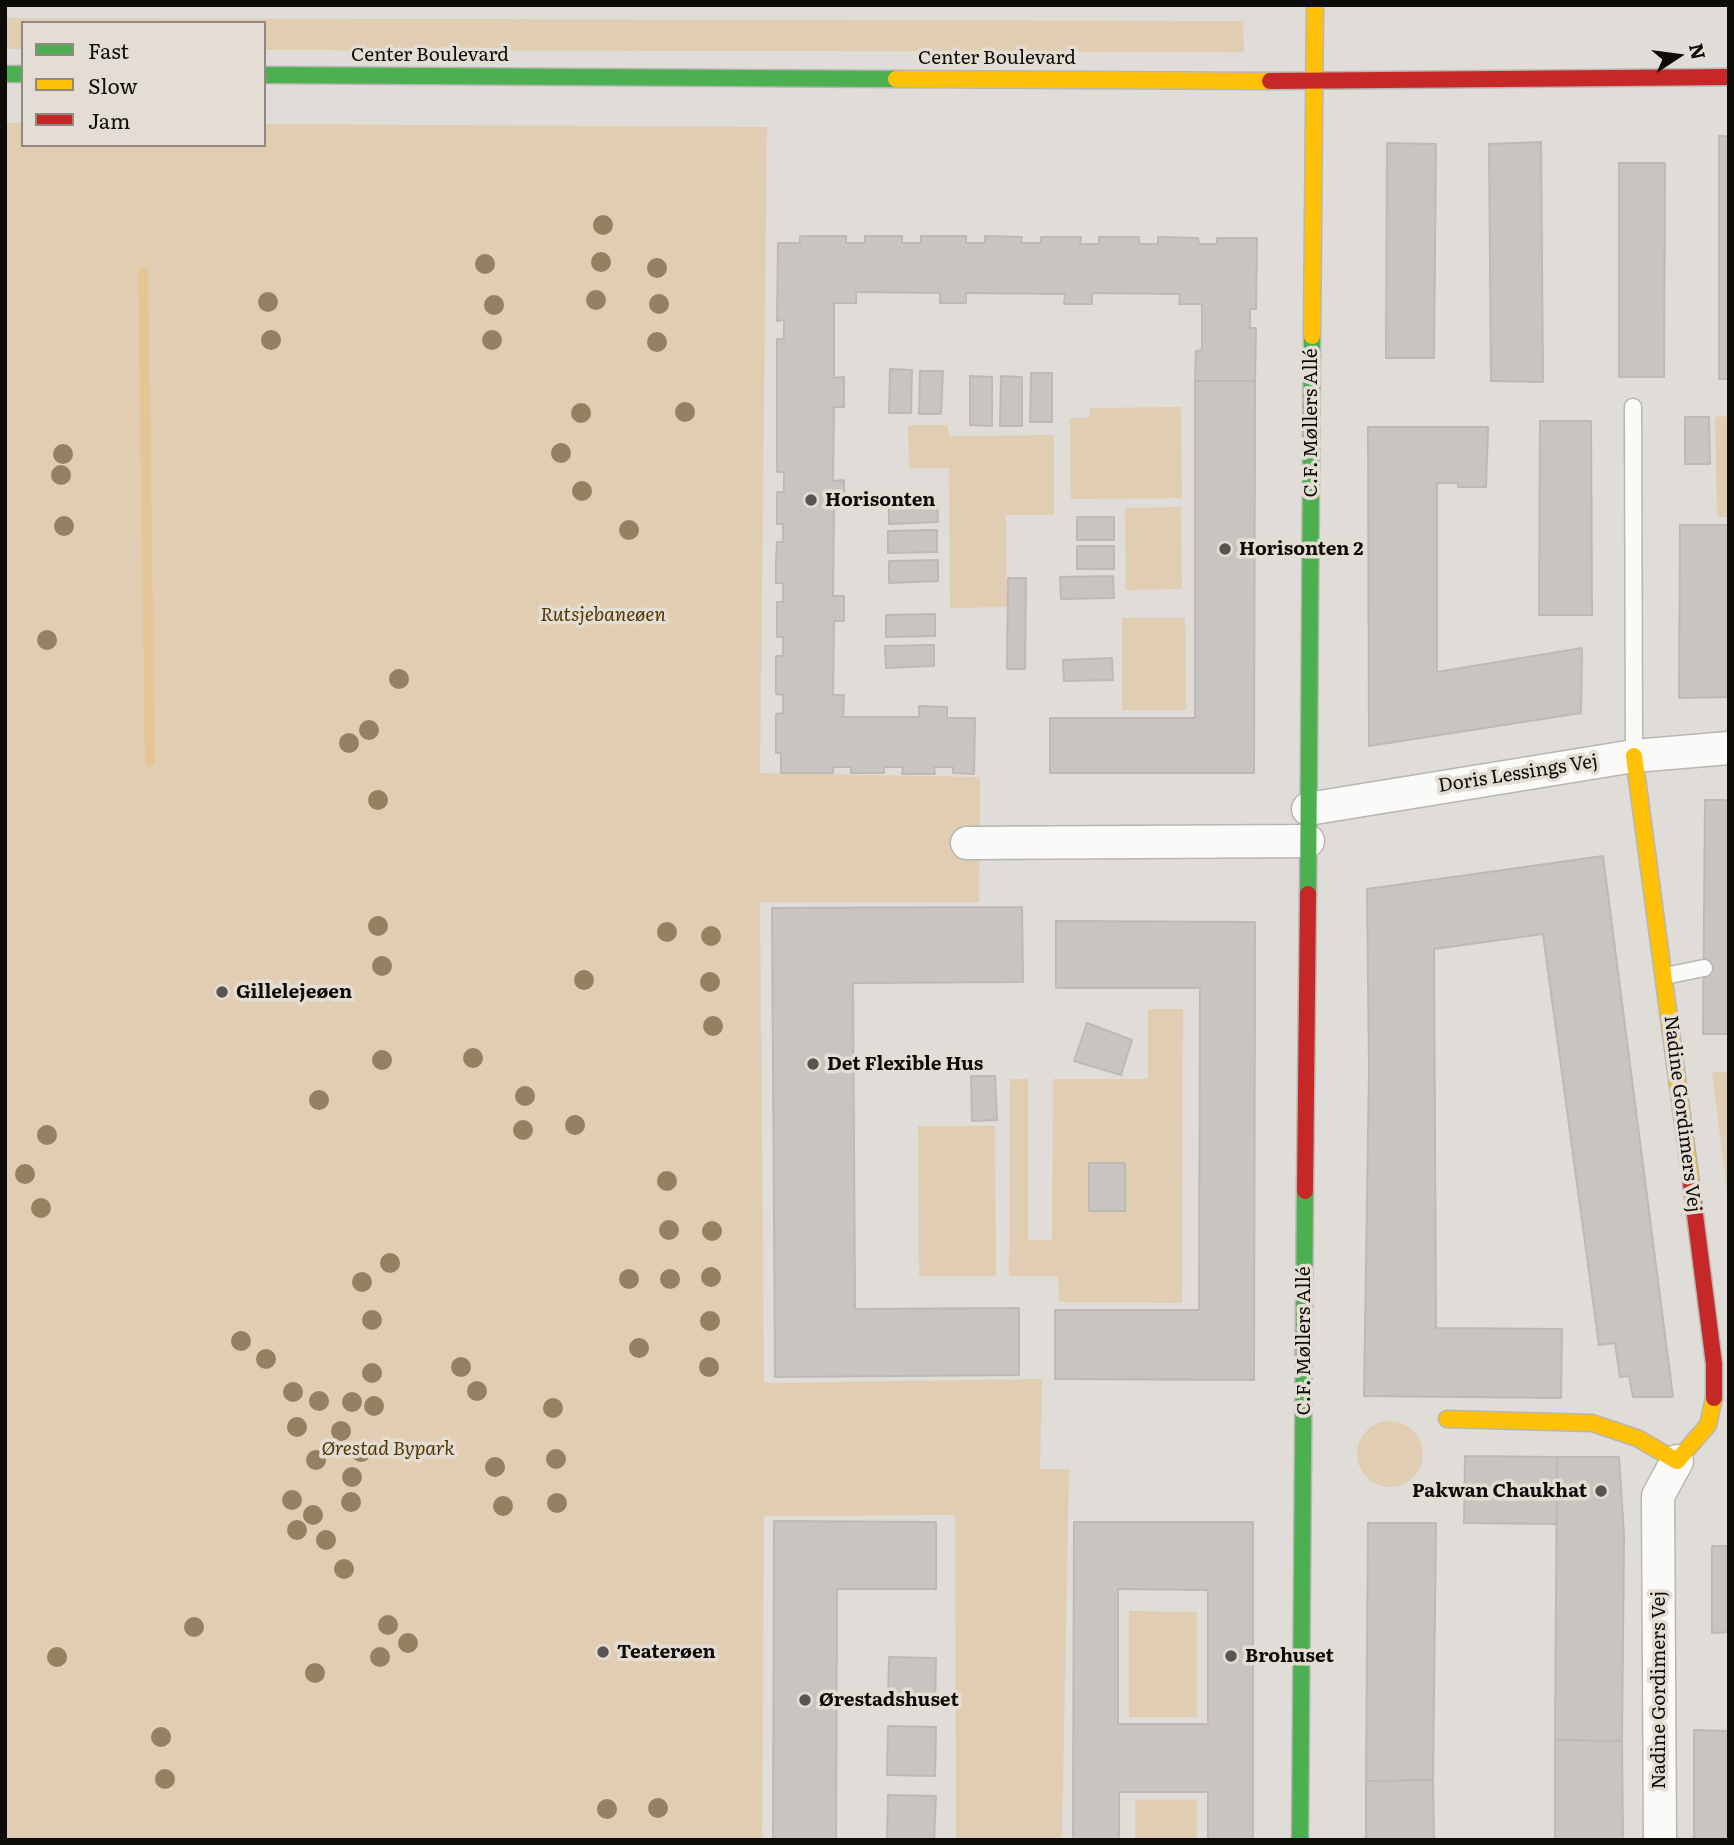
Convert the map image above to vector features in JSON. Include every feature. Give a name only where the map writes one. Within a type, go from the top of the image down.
[{"type":"street","name":"C.F. Møllers Allé","points":[[1300,1840],[1315,5]]},
{"type":"street","name":"Center Boulevard","points":[[266,75],[1314,82],[1729,77]]},
{"type":"street","name":"Doris Lessings Vej","points":[[1308,809],[1634,756],[1729,748]]},
{"type":"street","name":"Nadine Gordimers Vej","points":[[1634,756],[1665,976],[1715,1386],[1708,1425],[1677,1461],[1658,1496],[1660,1840]]},
{"type":"street","points":[[968,843],[1308,841]]},
{"type":"street","points":[[1447,1419],[1592,1423],[1637,1438],[1677,1461]]},
{"type":"lane","points":[[1633,407],[1634,756]]},
{"type":"lane","points":[[1665,976],[1704,968]]},
{"type":"green space","points":[[5,18],[1243,21],[1244,52],[266,50],[266,21],[21,21],[21,49],[5,49]]},
{"type":"green space","name":"Ørestad Bypark","points":[[5,123],[21,123],[21,147],[266,147],[266,124],[767,127],[760,773],[980,777],[979,902],[760,902],[764,1383],[1042,1379],[1040,1469],[1069,1469],[1062,1840],[956,1839],[955,1515],[764,1516],[762,1840],[5,1840]]},
{"type":"green space","points":[[1181,407],[1182,498],[1071,499],[1070,418],[1089,418],[1090,408]]},
{"type":"green space","points":[[1729,416],[1729,517],[1717,517],[1715,417]]},
{"type":"green space","points":[[908,425],[948,425],[949,436],[1054,435],[1054,515],[1006,515],[1007,607],[950,608],[949,468],[909,468]]},
{"type":"green space","points":[[1181,507],[1182,589],[1126,590],[1125,508]]},
{"type":"green space","points":[[1122,618],[1185,618],[1186,710],[1122,710]]},
{"type":"green space","points":[[1148,1009],[1183,1009],[1182,1303],[1059,1302],[1058,1276],[1009,1276],[1010,1079],[1028,1079],[1028,1240],[1052,1240],[1053,1079],[1148,1079]]},
{"type":"green space","points":[[1712,1072],[1729,1072],[1729,1207]]},
{"type":"green space","points":[[918,1126],[995,1126],[996,1276],[919,1276]]},
{"type":"green space","points":[[1390,1421],[1403,1424],[1413,1431],[1420,1441],[1423,1454],[1420,1467],[1413,1477],[1403,1484],[1390,1487],[1377,1484],[1367,1477],[1360,1467],[1357,1454],[1360,1441],[1367,1431],[1377,1424]]},
{"type":"green space","points":[[1129,1611],[1197,1612],[1197,1717],[1129,1717]]},
{"type":"green space","points":[[1135,1800],[1197,1800],[1197,1840],[1135,1840]]},
{"type":"building","points":[[1719,136],[1729,136],[1729,379],[1719,379]]},
{"type":"building","points":[[1541,142],[1543,382],[1491,381],[1489,144]]},
{"type":"building","points":[[1387,143],[1436,144],[1434,358],[1386,358]]},
{"type":"building","points":[[1619,163],[1665,163],[1664,377],[1619,377]]},
{"type":"building","name":"Horisonten","points":[[800,236],[846,236],[846,243],[865,243],[865,236],[902,236],[902,243],[921,243],[921,236],[966,236],[966,243],[985,243],[985,236],[1022,237],[1021,243],[1041,243],[1041,237],[1081,237],[1080,244],[1099,244],[1099,237],[1139,237],[1139,244],[1158,244],[1158,237],[1198,238],[1199,244],[1217,244],[1217,238],[1257,238],[1256,309],[1250,309],[1250,328],[1256,328],[1255,381],[1195,381],[1196,351],[1202,350],[1202,304],[1179,304],[1180,294],[1092,293],[1092,304],[1064,304],[1065,294],[966,293],[966,303],[940,303],[940,293],[856,292],[856,303],[834,303],[834,378],[844,377],[844,407],[834,407],[833,481],[844,480],[844,508],[834,508],[833,596],[844,596],[844,621],[834,621],[833,695],[844,695],[843,717],[919,717],[919,706],[947,707],[947,718],[975,718],[974,774],[953,773],[953,767],[934,767],[935,774],[902,774],[903,767],[884,767],[884,773],[851,773],[851,767],[833,767],[833,773],[781,773],[781,753],[776,753],[776,714],[783,713],[783,695],[776,694],[776,656],[783,656],[783,637],[777,637],[777,602],[783,602],[783,583],[776,583],[776,561],[777,542],[783,542],[783,524],[777,524],[777,492],[784,492],[784,472],[777,472],[777,339],[784,339],[784,320],[777,321],[778,243],[800,243]]},
{"type":"building","points":[[890,369],[912,370],[911,413],[889,413]]},
{"type":"building","points":[[920,371],[943,371],[941,414],[919,414]]},
{"type":"building","points":[[1031,373],[1052,373],[1052,422],[1030,422]]},
{"type":"building","points":[[970,376],[992,377],[992,426],[970,425]]},
{"type":"building","points":[[1001,376],[1022,377],[1022,426],[1000,426]]},
{"type":"building","name":"Horisonten 2","points":[[1195,381],[1255,381],[1254,773],[1050,773],[1050,718],[1195,718]]},
{"type":"building","points":[[1685,417],[1709,417],[1710,464],[1685,464]]},
{"type":"building","points":[[1540,421],[1591,421],[1592,615],[1539,615]]},
{"type":"building","points":[[1368,427],[1488,427],[1486,487],[1458,487],[1458,483],[1437,483],[1437,672],[1582,648],[1581,713],[1369,746]]},
{"type":"building","points":[[937,501],[938,522],[889,524],[889,502]]},
{"type":"building","points":[[1077,517],[1114,517],[1114,540],[1077,540]]},
{"type":"building","points":[[1680,525],[1729,525],[1729,697],[1679,698]]},
{"type":"building","points":[[937,530],[937,552],[888,553],[888,531]]},
{"type":"building","points":[[1077,546],[1114,546],[1114,569],[1077,569]]},
{"type":"building","points":[[938,560],[938,581],[889,583],[889,561]]},
{"type":"building","points":[[1113,576],[1114,598],[1061,599],[1060,577]]},
{"type":"building","points":[[1008,578],[1026,578],[1025,669],[1007,669]]},
{"type":"building","points":[[935,614],[935,636],[886,637],[886,615]]},
{"type":"building","points":[[934,645],[934,666],[886,668],[885,646]]},
{"type":"building","points":[[1112,658],[1113,680],[1064,681],[1063,660]]},
{"type":"building","points":[[1705,800],[1729,800],[1729,1034],[1703,1034]]},
{"type":"building","points":[[1603,856],[1673,1397],[1633,1397],[1629,1376],[1620,1377],[1615,1343],[1599,1345],[1543,934],[1434,949],[1436,1328],[1562,1329],[1561,1398],[1364,1396],[1369,1070],[1367,889]]},
{"type":"building","name":"Det Flexible Hus","points":[[1022,907],[1023,982],[853,983],[855,1309],[1019,1308],[1019,1375],[775,1377],[772,908]]},
{"type":"building","points":[[1056,921],[1255,922],[1254,1380],[1055,1379],[1055,1310],[1199,1310],[1200,988],[1056,988]]},
{"type":"building","points":[[1087,1023],[1132,1040],[1121,1075],[1074,1061]]},
{"type":"building","points":[[971,1076],[995,1076],[997,1120],[972,1121]]},
{"type":"building","points":[[1089,1163],[1125,1163],[1125,1211],[1089,1211]]},
{"type":"building","points":[[1465,1456],[1557,1457],[1557,1524],[1464,1523]]},
{"type":"building","points":[[1557,1457],[1619,1457],[1624,1535],[1622,1741],[1555,1740]]},
{"type":"building","name":"Ørestadshuset","points":[[774,1521],[936,1522],[936,1589],[837,1589],[836,1840],[773,1840]]},
{"type":"building","name":"Brohuset","points":[[1074,1522],[1253,1522],[1253,1840],[1208,1840],[1208,1792],[1119,1792],[1119,1840],[1073,1840]],"holes":[[[1118,1589],[1208,1590],[1208,1724],[1118,1724]]]},
{"type":"building","points":[[1368,1523],[1436,1523],[1433,1780],[1366,1781]]},
{"type":"building","points":[[1712,1546],[1729,1546],[1729,1632],[1712,1633]]},
{"type":"building","points":[[889,1657],[936,1658],[935,1707],[888,1706]]},
{"type":"building","points":[[888,1726],[936,1727],[935,1776],[887,1775]]},
{"type":"building","points":[[1694,1730],[1729,1731],[1729,1840],[1694,1840]]},
{"type":"building","points":[[1555,1740],[1622,1741],[1623,1840],[1555,1840]]},
{"type":"building","points":[[1433,1780],[1434,1840],[1366,1840],[1366,1781]]},
{"type":"building","points":[[888,1795],[936,1796],[934,1840],[887,1840]]},
{"type":"waterway","points":[[143,272],[150,761]]},
{"type":"traffic: fast","points":[[5,74],[21,74]]},
{"type":"traffic: fast","points":[[266,75],[896,79]]},
{"type":"traffic: fast","points":[[1308,894],[1312,336]]},
{"type":"traffic: fast","points":[[1300,1840],[1305,1191]]},
{"type":"traffic: slow","points":[[1312,336],[1315,5]]},
{"type":"traffic: slow","points":[[896,79],[1270,81]]},
{"type":"traffic: slow","points":[[1634,756],[1691,1183]]},
{"type":"traffic: slow","points":[[1447,1419],[1592,1423],[1637,1438],[1677,1461],[1708,1425],[1714,1398]]},
{"type":"traffic: jam","points":[[1270,81],[1729,77]]},
{"type":"traffic: jam","points":[[1305,1191],[1308,894]]},
{"type":"traffic: jam","points":[[1691,1183],[1714,1364],[1714,1398]]},
{"type":"place","name":"Horisonten","points":[[811,500]]},
{"type":"place","name":"Horisonten 2","points":[[1225,549]]},
{"type":"place","name":"Gillelejeøen","points":[[222,992]]},
{"type":"place","name":"Det Flexible Hus","points":[[813,1064]]},
{"type":"place","name":"Pakwan Chaukhat","points":[[1601,1491]]},
{"type":"place","name":"Teaterøen","points":[[603,1652]]},
{"type":"place","name":"Brohuset","points":[[1231,1656]]},
{"type":"place","name":"Ørestadshuset","points":[[805,1700]]},
{"type":"park label","name":"Rutsjebaneøen","points":[[603,615]]}]
